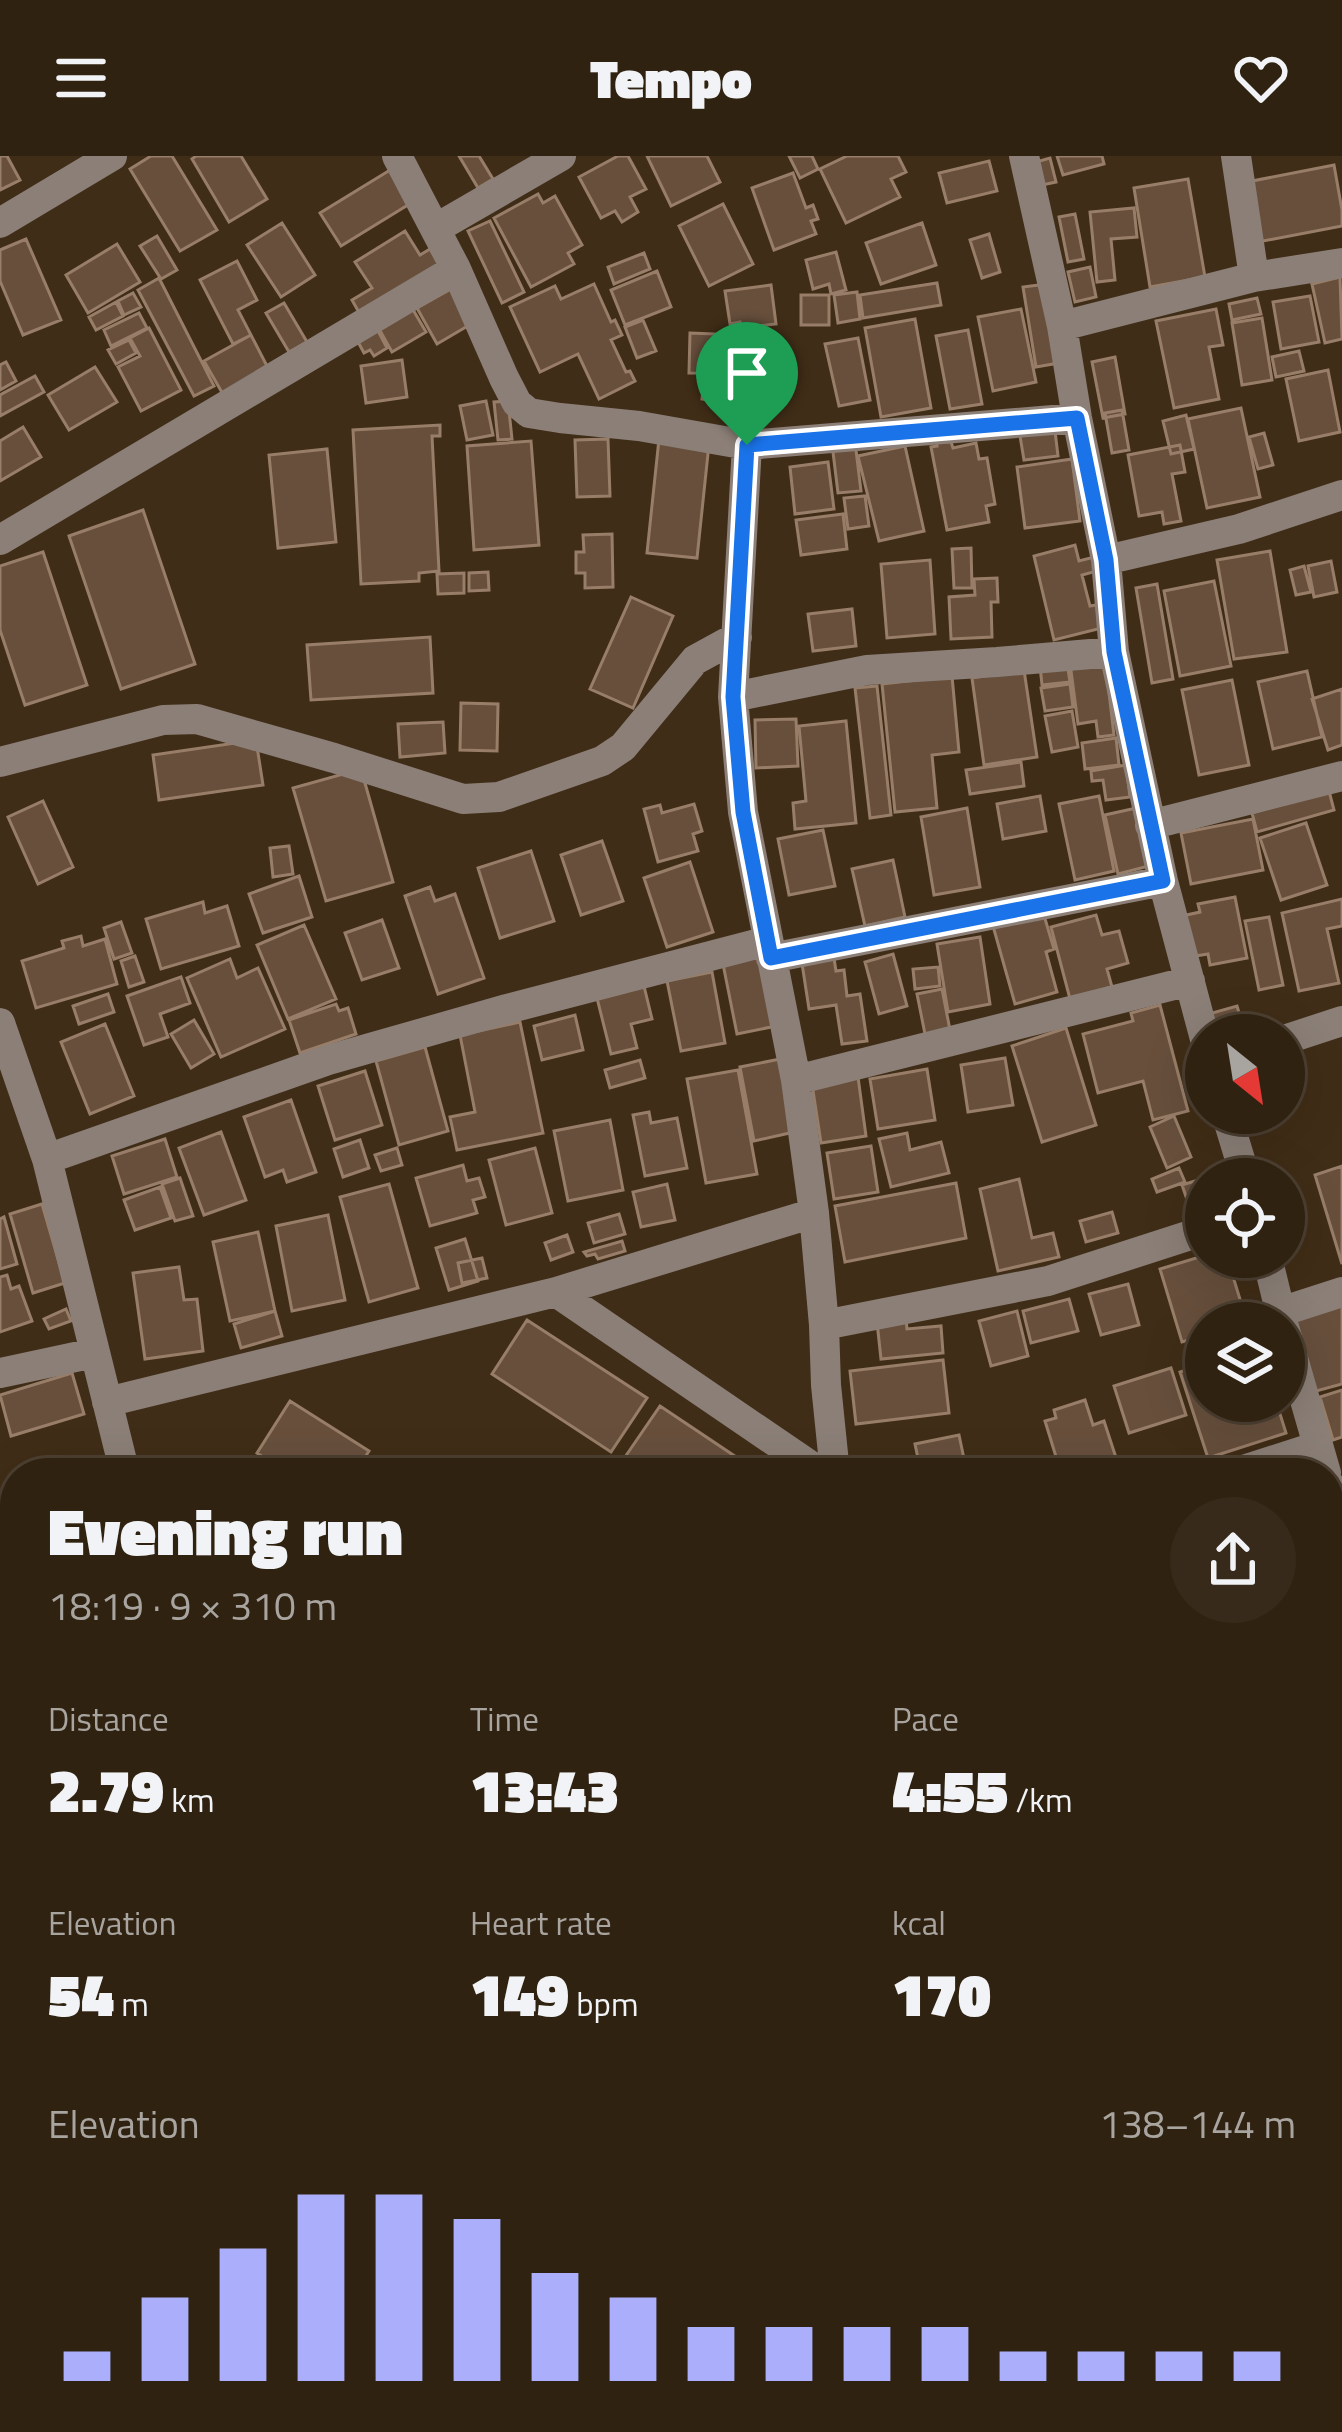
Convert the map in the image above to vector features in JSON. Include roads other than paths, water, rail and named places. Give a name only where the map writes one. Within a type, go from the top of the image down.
[{"type":"street","points":[[0,223],[112,156]]},
{"type":"street","points":[[397,156],[456,269],[504,378],[517,403],[529,412],[747,445],[1077,418]]},
{"type":"street","points":[[435,229],[561,156]]},
{"type":"street","points":[[1024,156],[1106,560],[1114,652],[1163,881],[1199,1014]]},
{"type":"street","points":[[1236,156],[1254,277]]},
{"type":"street","points":[[1062,326],[1254,277],[1342,263]]},
{"type":"street","points":[[0,540],[456,269]]},
{"type":"street","points":[[747,445],[733,697],[743,812],[796,1080],[814,1213],[834,1458]]},
{"type":"street","points":[[1106,560],[1239,529],[1342,495]]},
{"type":"street","points":[[0,762],[163,720],[197,719],[463,799],[499,797],[602,761],[623,747],[695,660],[737,637]]},
{"type":"street","points":[[733,697],[867,670],[1114,652]]},
{"type":"street","points":[[1150,825],[1342,776]]},
{"type":"street","points":[[47,1159],[328,1060],[507,1009],[769,949],[1163,881]]},
{"type":"street","points":[[796,1080],[1190,981]]},
{"type":"street","points":[[1305,1033],[1342,1021]]},
{"type":"street","points":[[0,1023],[10,1088],[47,1159],[121,1458]]},
{"type":"street","points":[[107,1402],[556,1292],[814,1213]]},
{"type":"street","points":[[824,1324],[1048,1281],[1185,1237]]},
{"type":"street","points":[[556,1292],[799,1458]]},
{"type":"street","points":[[1305,1310],[1342,1292]]},
{"type":"street","points":[[0,1373],[94,1353]]},
{"type":"street","points":[[1305,1401],[1321,1458]]}]
